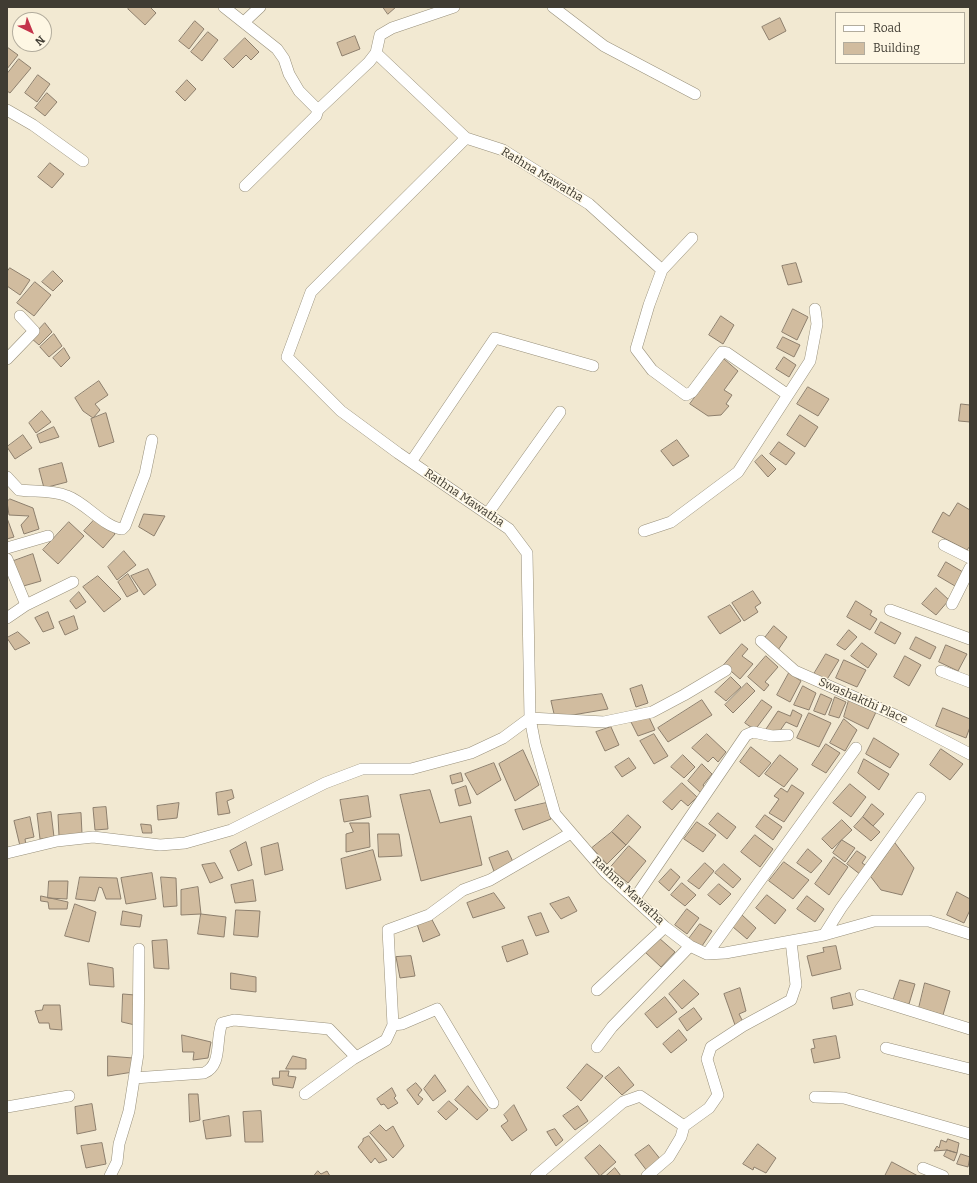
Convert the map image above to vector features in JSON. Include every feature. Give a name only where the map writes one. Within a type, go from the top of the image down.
[{"type":"street","points":[[224,7],[277,49],[284,58],[289,74],[299,92],[318,110]]},
{"type":"street","points":[[244,22],[260,7]]},
{"type":"street","points":[[245,186],[316,116],[318,110],[368,62],[376,53],[380,35],[392,28],[436,11],[454,7]]},
{"type":"street","points":[[553,7],[604,46],[695,94]]},
{"type":"street","points":[[376,53],[466,138]]},
{"type":"street","points":[[7,110],[33,125],[83,161]]},
{"type":"street","name":"Rathna Mawatha","points":[[662,270],[588,204],[504,150],[466,138],[311,292],[287,357],[341,411],[411,462],[488,513],[509,529],[527,553],[530,718],[535,744],[555,814],[605,872],[665,927],[690,946],[707,954],[725,953],[824,935],[874,921],[929,921],[970,934]]},
{"type":"street","points":[[692,238],[662,270],[649,305],[636,349],[652,370],[686,395],[692,392],[722,352],[727,353],[788,395]]},
{"type":"street","points":[[644,531],[671,522],[738,472],[810,361],[817,324],[816,309]]},
{"type":"street","points":[[7,359],[34,331],[20,316]]},
{"type":"street","points":[[411,462],[496,338],[593,366]]},
{"type":"street","points":[[488,513],[560,412]]},
{"type":"street","points":[[7,477],[18,490],[52,492],[68,496],[82,503],[115,528],[122,529],[125,526],[145,474],[152,440]]},
{"type":"street","points":[[7,548],[48,536]]},
{"type":"street","points":[[944,545],[970,558]]},
{"type":"street","points":[[7,559],[26,605]]},
{"type":"street","points":[[952,604],[970,568]]},
{"type":"street","points":[[7,618],[26,605],[73,582]]},
{"type":"street","points":[[890,610],[970,639]]},
{"type":"street","name":"Swashakthi Place","points":[[761,641],[795,671],[896,715],[970,754]]},
{"type":"street","points":[[7,853],[93,836],[160,845],[185,843],[230,830],[319,786],[362,769],[411,769],[471,753],[503,738],[530,718],[604,722],[652,712],[726,670]]},
{"type":"street","points":[[941,671],[970,682]]},
{"type":"street","points":[[635,898],[746,735],[753,732],[772,736],[788,735]]},
{"type":"street","points":[[707,954],[856,748]]},
{"type":"street","points":[[824,935],[841,908],[920,798]]},
{"type":"street","points":[[305,1094],[356,1057],[386,1040],[393,1025],[388,930],[429,915],[463,890],[490,880],[571,833]]},
{"type":"street","points":[[597,990],[665,927]]},
{"type":"street","points":[[647,1176],[669,1157],[681,1137],[684,1126],[709,1108],[718,1095],[707,1059],[711,1048],[743,1026],[791,1000],[796,985],[791,941]]},
{"type":"street","points":[[597,1047],[612,1027],[690,946]]},
{"type":"street","points":[[110,1176],[117,1162],[138,1054],[139,949]]},
{"type":"street","points":[[861,995],[970,1029]]},
{"type":"street","points":[[393,1025],[402,1024],[438,1010],[493,1103]]},
{"type":"street","points":[[134,1078],[204,1073],[210,1071],[214,1066],[219,1041],[219,1030],[222,1023],[234,1020],[329,1029],[356,1057]]},
{"type":"street","points":[[886,1048],[970,1069]]},
{"type":"street","points":[[7,1107],[69,1096]]},
{"type":"street","points":[[536,1176],[623,1102],[640,1096],[684,1126]]},
{"type":"street","points":[[815,1098],[844,1098],[970,1134]]},
{"type":"street","points":[[923,1168],[943,1176]]},
{"type":"building","points":[[130,7],[150,7],[156,13],[145,25],[128,9]]},
{"type":"building","points":[[383,7],[396,7],[388,14]]},
{"type":"building","points":[[780,18],[786,31],[769,40],[762,27]]},
{"type":"building","points":[[195,21],[204,29],[189,49],[179,41]]},
{"type":"building","points":[[208,32],[218,40],[202,61],[191,52]]},
{"type":"building","points":[[355,36],[360,49],[342,56],[337,43]]},
{"type":"building","points":[[245,38],[259,52],[251,60],[246,55],[233,68],[224,59]]},
{"type":"building","points":[[7,47],[18,55],[7,69]]},
{"type":"building","points":[[19,59],[31,68],[10,93],[7,91],[7,74]]},
{"type":"building","points":[[38,75],[50,84],[37,102],[25,93]]},
{"type":"building","points":[[187,80],[196,89],[185,101],[176,92]]},
{"type":"building","points":[[47,93],[57,102],[45,116],[35,108]]},
{"type":"building","points":[[50,163],[64,174],[52,188],[38,177]]},
{"type":"building","points":[[796,263],[802,282],[788,285],[782,266]]},
{"type":"building","points":[[10,268],[30,280],[20,295],[7,286],[7,272]]},
{"type":"building","points":[[53,271],[63,281],[53,291],[42,282]]},
{"type":"building","points":[[35,282],[51,295],[34,316],[17,303]]},
{"type":"building","points":[[793,309],[808,317],[797,340],[782,332]]},
{"type":"building","points":[[721,316],[734,325],[723,344],[709,335]]},
{"type":"building","points":[[45,323],[52,332],[39,345],[31,338]]},
{"type":"building","points":[[54,334],[62,346],[49,357],[40,347]]},
{"type":"building","points":[[783,337],[800,345],[794,357],[777,348]]},
{"type":"building","points":[[64,348],[70,358],[61,367],[53,358]]},
{"type":"building","points":[[784,357],[796,365],[789,377],[776,369]]},
{"type":"building","points":[[724,359],[738,371],[724,390],[732,395],[726,404],[729,406],[721,415],[708,416],[690,404]]},
{"type":"building","points":[[99,381],[108,395],[95,404],[100,410],[93,418],[83,411],[75,398]]},
{"type":"building","points":[[808,387],[829,399],[818,416],[797,404]]},
{"type":"building","points":[[961,404],[970,405],[970,422],[959,421]]},
{"type":"building","points":[[42,411],[51,422],[36,433],[29,423]]},
{"type":"building","points":[[106,413],[114,442],[99,447],[91,419]]},
{"type":"building","points":[[800,415],[818,427],[805,447],[787,435]]},
{"type":"building","points":[[54,427],[59,437],[40,443],[37,435]]},
{"type":"building","points":[[23,435],[32,448],[15,459],[7,447]]},
{"type":"building","points":[[677,440],[689,456],[673,466],[661,451]]},
{"type":"building","points":[[779,442],[795,453],[786,465],[770,454]]},
{"type":"building","points":[[762,455],[776,469],[768,477],[755,462]]},
{"type":"building","points":[[62,463],[67,482],[44,488],[39,469]]},
{"type":"building","points":[[10,499],[33,508],[39,529],[24,534],[21,525],[29,516],[9,515],[7,502]]},
{"type":"building","points":[[958,503],[970,510],[970,546],[967,550],[932,532],[943,512],[949,516]]},
{"type":"building","points":[[144,514],[165,516],[154,536],[139,527]]},
{"type":"building","points":[[97,517],[115,534],[103,548],[84,531]]},
{"type":"building","points":[[7,518],[14,537],[7,539]]},
{"type":"building","points":[[69,522],[84,536],[58,564],[43,550]]},
{"type":"building","points":[[124,551],[136,565],[117,580],[108,567]]},
{"type":"building","points":[[33,554],[41,581],[20,587],[11,562]]},
{"type":"building","points":[[946,562],[963,572],[955,586],[938,576]]},
{"type":"building","points":[[148,569],[156,585],[144,595],[131,576]]},
{"type":"building","points":[[128,574],[138,591],[127,597],[118,582]]},
{"type":"building","points":[[98,576],[121,599],[104,612],[83,587]]},
{"type":"building","points":[[936,588],[949,600],[936,615],[922,604]]},
{"type":"building","points":[[753,591],[761,603],[755,607],[758,612],[744,621],[732,603]]},
{"type":"building","points":[[79,592],[86,602],[76,609],[70,601]]},
{"type":"building","points":[[856,601],[872,611],[870,615],[877,619],[870,630],[847,617]]},
{"type":"building","points":[[730,605],[741,621],[720,634],[708,617]]},
{"type":"building","points":[[48,612],[54,628],[43,632],[35,618]]},
{"type":"building","points":[[74,616],[78,629],[65,635],[59,622]]},
{"type":"building","points":[[881,622],[901,633],[895,644],[875,633]]},
{"type":"building","points":[[774,626],[787,637],[778,650],[764,639]]},
{"type":"building","points":[[849,630],[857,637],[845,650],[837,645]]},
{"type":"building","points":[[18,632],[30,643],[15,650],[7,638]]},
{"type":"building","points":[[916,637],[936,647],[930,659],[910,649]]},
{"type":"building","points":[[862,643],[877,654],[868,668],[851,656]]},
{"type":"building","points":[[742,644],[748,649],[742,656],[753,664],[740,679],[724,665]]},
{"type":"building","points":[[946,645],[967,654],[958,671],[939,662]]},
{"type":"building","points":[[826,654],[839,660],[826,681],[814,674]]},
{"type":"building","points":[[766,656],[778,667],[765,682],[769,685],[764,691],[748,677]]},
{"type":"building","points":[[905,656],[921,665],[909,686],[894,677]]},
{"type":"building","points":[[844,660],[866,670],[857,687],[836,678]]},
{"type":"building","points":[[789,673],[801,681],[790,702],[777,695]]},
{"type":"building","points":[[731,677],[741,687],[726,701],[715,692]]},
{"type":"building","points":[[747,683],[755,691],[733,713],[725,705]]},
{"type":"building","points":[[642,685],[648,703],[636,707],[630,689]]},
{"type":"building","points":[[803,686],[816,693],[809,710],[794,705]]},
{"type":"building","points":[[602,694],[608,709],[555,718],[551,701]]},
{"type":"building","points":[[821,694],[832,699],[825,715],[814,711]]},
{"type":"building","points":[[835,697],[846,702],[839,718],[829,715]]},
{"type":"building","points":[[702,700],[712,715],[668,742],[658,728]]},
{"type":"building","points":[[762,700],[772,707],[755,730],[745,723]]},
{"type":"building","points":[[849,700],[876,712],[868,729],[844,717]]},
{"type":"building","points":[[943,708],[970,719],[970,727],[966,738],[936,726]]},
{"type":"building","points":[[793,710],[802,715],[797,727],[786,722],[777,735],[766,729],[778,711],[790,716]]},
{"type":"building","points":[[809,713],[831,723],[819,747],[797,738]]},
{"type":"building","points":[[648,715],[655,730],[638,736],[630,720]]},
{"type":"building","points":[[844,719],[857,730],[845,751],[830,743]]},
{"type":"building","points":[[611,727],[619,745],[605,751],[596,732]]},
{"type":"building","points":[[654,734],[668,756],[654,764],[640,741]]},
{"type":"building","points":[[707,734],[726,752],[718,762],[713,757],[708,762],[692,748]]},
{"type":"building","points":[[874,738],[899,754],[890,768],[866,754]]},
{"type":"building","points":[[826,744],[840,753],[826,773],[812,765]]},
{"type":"building","points":[[751,747],[771,763],[759,777],[740,762]]},
{"type":"building","points":[[941,749],[963,764],[950,780],[930,765]]},
{"type":"building","points":[[523,750],[539,785],[515,801],[499,764]]},
{"type":"building","points":[[683,755],[695,767],[684,778],[671,767]]},
{"type":"building","points":[[780,755],[798,769],[784,787],[765,774]]},
{"type":"building","points":[[629,758],[636,768],[622,777],[615,767]]},
{"type":"building","points":[[864,759],[889,774],[879,790],[858,773]]},
{"type":"building","points":[[494,763],[501,780],[477,795],[465,774]]},
{"type":"building","points":[[702,764],[712,774],[703,785],[705,788],[701,793],[688,781]]},
{"type":"building","points":[[461,773],[463,781],[452,784],[450,776]]},
{"type":"building","points":[[682,783],[697,797],[688,806],[681,800],[672,810],[663,802]]},
{"type":"building","points":[[850,784],[866,797],[851,817],[833,803]]},
{"type":"building","points":[[792,785],[804,793],[784,822],[769,813],[779,799],[774,796],[781,788],[787,792]]},
{"type":"building","points":[[466,786],[471,803],[459,806],[455,790]]},
{"type":"building","points":[[232,790],[234,798],[227,801],[230,813],[218,815],[216,793]]},
{"type":"building","points":[[430,790],[440,823],[471,816],[482,865],[421,881],[400,795]]},
{"type":"building","points":[[368,796],[371,817],[344,822],[340,800]]},
{"type":"building","points":[[179,803],[177,818],[158,820],[157,806]]},
{"type":"building","points":[[546,803],[551,819],[523,830],[515,810]]},
{"type":"building","points":[[872,804],[884,814],[873,826],[863,817]]},
{"type":"building","points":[[106,807],[108,829],[95,830],[93,808]]},
{"type":"building","points":[[51,812],[54,837],[40,839],[37,814]]},
{"type":"building","points":[[81,813],[82,834],[59,836],[58,815]]},
{"type":"building","points":[[718,813],[736,827],[727,839],[709,824]]},
{"type":"building","points":[[628,815],[641,827],[626,845],[612,832]]},
{"type":"building","points":[[765,815],[782,827],[773,840],[756,827]]},
{"type":"building","points":[[30,817],[34,837],[25,839],[26,845],[20,846],[14,821]]},
{"type":"building","points":[[863,817],[880,832],[871,841],[854,827]]},
{"type":"building","points":[[842,820],[852,830],[832,849],[822,839]]},
{"type":"building","points":[[697,822],[716,835],[703,852],[684,839]]},
{"type":"building","points":[[350,823],[369,823],[370,847],[346,852],[346,834],[353,832]]},
{"type":"building","points":[[141,824],[151,825],[152,833],[143,833]]},
{"type":"building","points":[[612,832],[626,845],[607,864],[592,848]]},
{"type":"building","points":[[378,834],[399,834],[402,856],[379,857]]},
{"type":"building","points":[[755,835],[773,849],[760,867],[741,852]]},
{"type":"building","points":[[842,840],[855,848],[845,862],[833,853]]},
{"type":"building","points":[[246,842],[252,865],[238,871],[230,851]]},
{"type":"building","points":[[278,843],[283,870],[265,875],[261,848]]},
{"type":"building","points":[[895,843],[914,868],[902,895],[881,890],[871,877]]},
{"type":"building","points":[[629,846],[646,861],[628,883],[610,868]]},
{"type":"building","points":[[808,849],[822,861],[811,873],[797,863]]},
{"type":"building","points":[[373,850],[381,880],[346,889],[341,859]]},
{"type":"building","points":[[508,851],[514,864],[495,874],[489,858]]},
{"type":"building","points":[[857,851],[866,857],[862,863],[867,866],[861,875],[847,864]]},
{"type":"building","points":[[834,857],[848,867],[829,895],[815,884]]},
{"type":"building","points":[[784,862],[809,880],[793,899],[769,881]]},
{"type":"building","points":[[215,863],[223,878],[210,883],[202,865]]},
{"type":"building","points":[[705,863],[714,871],[699,889],[688,881]]},
{"type":"building","points":[[724,864],[741,879],[733,888],[715,873]]},
{"type":"building","points":[[671,869],[680,877],[669,891],[659,882]]},
{"type":"building","points":[[152,873],[156,899],[126,904],[121,878]]},
{"type":"building","points":[[80,877],[117,878],[121,899],[106,899],[102,888],[99,887],[95,901],[76,899]]},
{"type":"building","points":[[161,877],[176,878],[177,906],[164,907]]},
{"type":"building","points":[[253,880],[256,901],[235,903],[231,885]]},
{"type":"building","points":[[49,881],[68,881],[67,899],[48,898]]},
{"type":"building","points":[[682,883],[696,895],[685,906],[671,895]]},
{"type":"building","points":[[719,884],[731,894],[720,905],[708,895]]},
{"type":"building","points":[[198,887],[201,914],[181,915],[181,890]]},
{"type":"building","points":[[957,892],[970,899],[970,910],[964,923],[947,915]]},
{"type":"building","points":[[494,893],[505,908],[473,918],[467,903]]},
{"type":"building","points":[[767,895],[786,910],[775,924],[756,908]]},
{"type":"building","points":[[41,896],[68,902],[67,909],[49,909],[48,902],[41,901]]},
{"type":"building","points":[[807,896],[824,909],[815,922],[797,909]]},
{"type":"building","points":[[569,897],[577,911],[561,919],[550,904]]},
{"type":"building","points":[[75,904],[96,912],[89,942],[65,936]]},
{"type":"building","points":[[687,909],[699,918],[687,934],[675,925]]},
{"type":"building","points":[[236,910],[260,911],[258,937],[234,935]]},
{"type":"building","points":[[123,911],[142,915],[140,927],[121,925]]},
{"type":"building","points":[[541,913],[549,932],[536,936],[528,917]]},
{"type":"building","points":[[201,914],[226,917],[224,937],[198,934]]},
{"type":"building","points":[[742,915],[756,928],[747,939],[733,927]]},
{"type":"building","points":[[430,916],[440,935],[423,942],[416,921]]},
{"type":"building","points":[[700,924],[712,931],[700,949],[688,940]]},
{"type":"building","points":[[659,938],[675,952],[661,967],[645,952]]},
{"type":"building","points":[[167,940],[169,969],[154,968],[152,941]]},
{"type":"building","points":[[523,940],[528,954],[507,962],[502,947]]},
{"type":"building","points":[[836,946],[841,969],[812,976],[807,956],[824,952],[823,948]]},
{"type":"building","points":[[411,956],[415,976],[400,978],[396,957]]},
{"type":"building","points":[[88,963],[113,968],[114,987],[90,985]]},
{"type":"building","points":[[231,973],[256,977],[256,992],[231,989]]},
{"type":"building","points":[[684,980],[699,994],[682,1009],[669,994]]},
{"type":"building","points":[[900,980],[915,984],[909,1004],[893,1001]]},
{"type":"building","points":[[925,983],[950,991],[943,1015],[919,1008]]},
{"type":"building","points":[[740,988],[746,1011],[739,1014],[743,1022],[735,1025],[724,994]]},
{"type":"building","points":[[850,993],[853,1005],[833,1009],[831,998]]},
{"type":"building","points":[[123,994],[135,995],[135,1025],[122,1022]]},
{"type":"building","points":[[665,997],[677,1012],[657,1028],[645,1014]]},
{"type":"building","points":[[44,1005],[60,1005],[62,1030],[50,1029],[49,1023],[39,1023],[35,1011],[42,1010]]},
{"type":"building","points":[[694,1008],[702,1019],[687,1031],[679,1019]]},
{"type":"building","points":[[679,1030],[687,1040],[671,1053],[663,1044]]},
{"type":"building","points":[[182,1035],[211,1042],[208,1058],[193,1060],[194,1052],[183,1052]]},
{"type":"building","points":[[836,1036],[840,1058],[814,1063],[811,1049],[815,1048],[813,1040]]},
{"type":"building","points":[[108,1056],[133,1058],[133,1072],[108,1076]]},
{"type":"building","points":[[293,1056],[306,1059],[306,1069],[286,1069]]},
{"type":"building","points":[[587,1064],[603,1076],[581,1101],[567,1088]]},
{"type":"building","points":[[619,1067],[634,1085],[622,1095],[605,1078]]},
{"type":"building","points":[[280,1071],[289,1071],[288,1076],[296,1077],[293,1088],[273,1085],[272,1078],[279,1078]]},
{"type":"building","points":[[435,1075],[446,1091],[433,1101],[424,1089]]},
{"type":"building","points":[[416,1083],[422,1090],[418,1095],[423,1099],[418,1105],[407,1090]]},
{"type":"building","points":[[468,1086],[488,1110],[477,1120],[455,1100]]},
{"type":"building","points":[[392,1088],[396,1096],[394,1098],[398,1103],[388,1109],[384,1104],[381,1105],[377,1099]]},
{"type":"building","points":[[189,1094],[198,1094],[200,1120],[190,1122]]},
{"type":"building","points":[[449,1101],[458,1109],[446,1120],[438,1112]]},
{"type":"building","points":[[92,1104],[96,1130],[77,1134],[75,1107]]},
{"type":"building","points":[[514,1105],[527,1130],[512,1141],[501,1126],[508,1121],[504,1115]]},
{"type":"building","points":[[578,1106],[588,1121],[575,1130],[563,1116]]},
{"type":"building","points":[[261,1111],[263,1142],[245,1142],[243,1112]]},
{"type":"building","points":[[229,1116],[231,1136],[206,1139],[203,1121]]},
{"type":"building","points":[[380,1125],[386,1131],[393,1126],[404,1146],[393,1158],[370,1133]]},
{"type":"building","points":[[555,1129],[563,1140],[556,1146],[547,1132]]},
{"type":"building","points":[[369,1136],[387,1160],[379,1163],[375,1158],[371,1163],[358,1147],[363,1139]]},
{"type":"building","points":[[948,1139],[959,1143],[957,1153],[947,1150],[934,1151],[937,1146],[939,1148],[941,1140],[946,1142]]},
{"type":"building","points":[[102,1143],[106,1164],[86,1168],[81,1146]]},
{"type":"building","points":[[758,1144],[776,1158],[766,1173],[754,1167],[753,1170],[743,1164]]},
{"type":"building","points":[[600,1145],[616,1162],[600,1176],[585,1158]]},
{"type":"building","points":[[649,1145],[661,1160],[647,1171],[635,1155]]},
{"type":"building","points":[[947,1150],[957,1153],[954,1161],[944,1156]]},
{"type":"building","points":[[961,1154],[970,1157],[968,1167],[957,1164]]},
{"type":"building","points":[[892,1162],[918,1176],[885,1176]]},
{"type":"building","points":[[615,1168],[621,1176],[606,1176]]},
{"type":"building","points":[[318,1171],[321,1174],[327,1171],[330,1176],[314,1176]]}]
